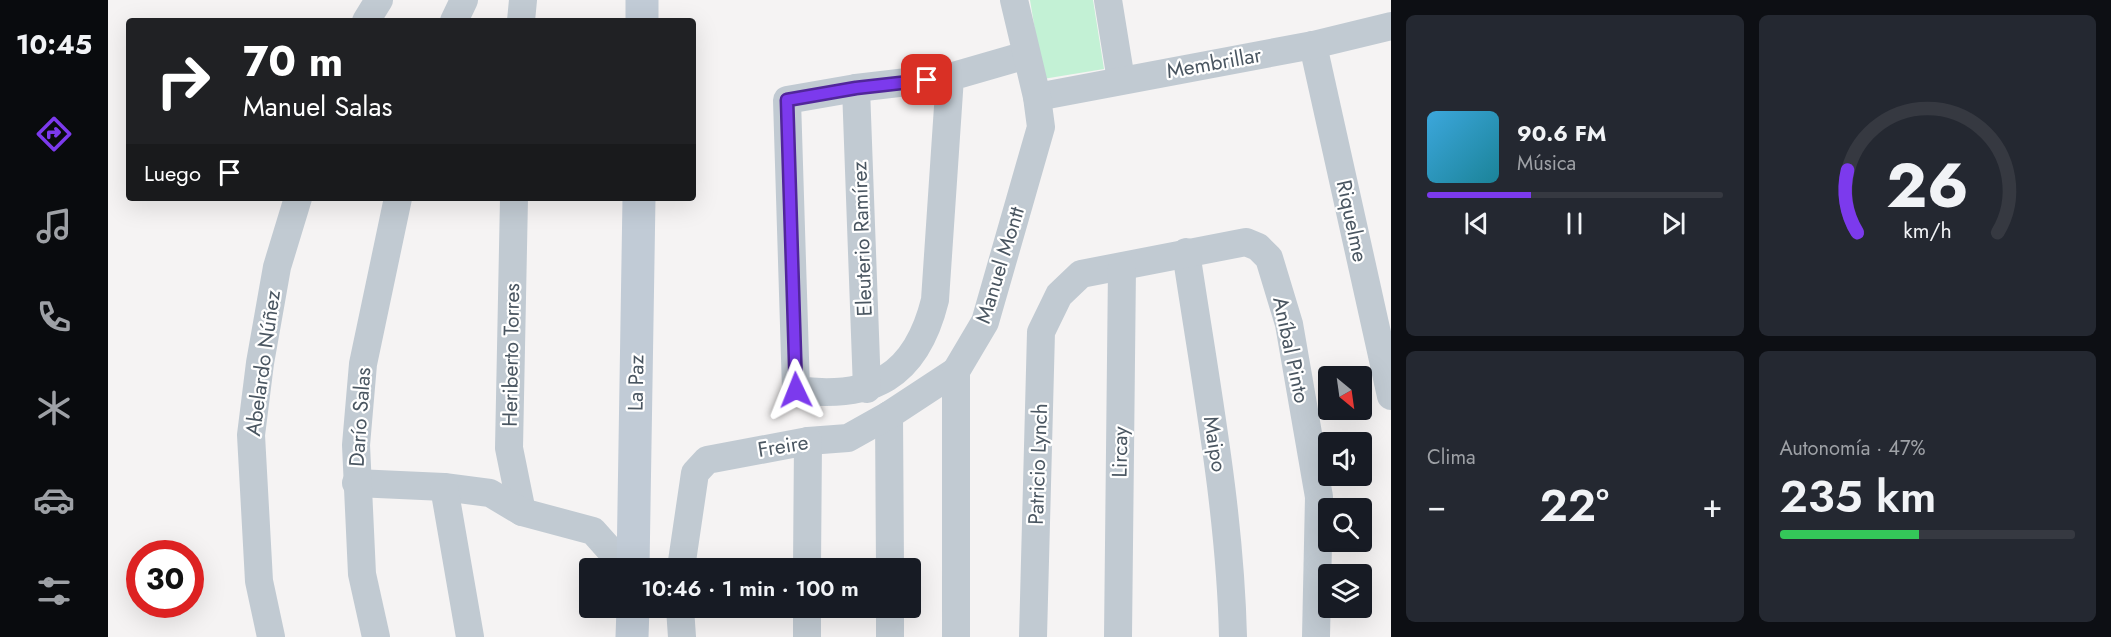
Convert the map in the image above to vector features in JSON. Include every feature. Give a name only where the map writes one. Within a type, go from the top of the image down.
[{"type":"street","points":[[368,18],[379,0]]},
{"type":"street","points":[[455,18],[464,0]]},
{"type":"street","points":[[521,18],[523,0]]},
{"type":"street","points":[[642,0],[642,18]]},
{"type":"street","name":"Manuel Montt","points":[[956,371],[985,322],[1041,127],[1037,97],[1014,0]]},
{"type":"street","points":[[1108,0],[1121,80]]},
{"type":"street","name":"Membrillar","points":[[1037,97],[1313,45],[1391,26]]},
{"type":"street","name":"Riquelme","points":[[1313,45],[1391,396]]},
{"type":"street","points":[[950,77],[935,300],[930,323],[906,363],[891,376],[867,390],[815,393],[796,390],[787,100],[856,88],[950,77],[1026,55]]},
{"type":"street","name":"Eleuterio Ramírez","points":[[856,88],[867,390]]},
{"type":"street","name":"Abelardo Núñez","points":[[271,637],[259,581],[251,435],[260,363],[277,267],[297,201]]},
{"type":"street","name":"Darío Salas","points":[[376,637],[362,574],[356,445],[363,364],[397,201]]},
{"type":"street","name":"Heriberto Torres","points":[[514,201],[509,448],[522,512]]},
{"type":"street","name":"La Paz","points":[[633,558],[639,201]]},
{"type":"street","name":"Aníbal Pinto","points":[[1186,252],[1246,242],[1258,247],[1269,258],[1289,324],[1319,497],[1316,637]]},
{"type":"street","points":[[1122,267],[1186,252]]},
{"type":"street","name":"Maipo","points":[[1186,252],[1222,489],[1232,589],[1233,637]]},
{"type":"street","name":"Patricio Lynch","points":[[1033,637],[1041,332],[1059,295],[1081,274],[1122,267]]},
{"type":"street","name":"Lircay","points":[[1118,637],[1122,267]]},
{"type":"street","points":[[956,371],[956,637]]},
{"type":"street","name":"Freire","points":[[682,558],[693,483],[695,473],[701,464],[714,458],[808,441],[848,438],[890,415],[956,371]]},
{"type":"street","points":[[890,415],[890,558]]},
{"type":"street","points":[[807,558],[808,441]]},
{"type":"street","points":[[356,483],[444,487],[490,493],[522,512],[593,531],[617,558]]},
{"type":"street","points":[[444,487],[471,637]]},
{"type":"street","points":[[632,637],[633,618]]},
{"type":"street","points":[[681,618],[682,637]]},
{"type":"street","points":[[807,618],[807,637]]},
{"type":"street","points":[[890,618],[890,637]]},
{"type":"green space","points":[[1030,0],[1093,0],[1104,69],[1043,79]]},
{"type":"route","points":[[796,390],[787,100],[856,88],[927,80]]}]
